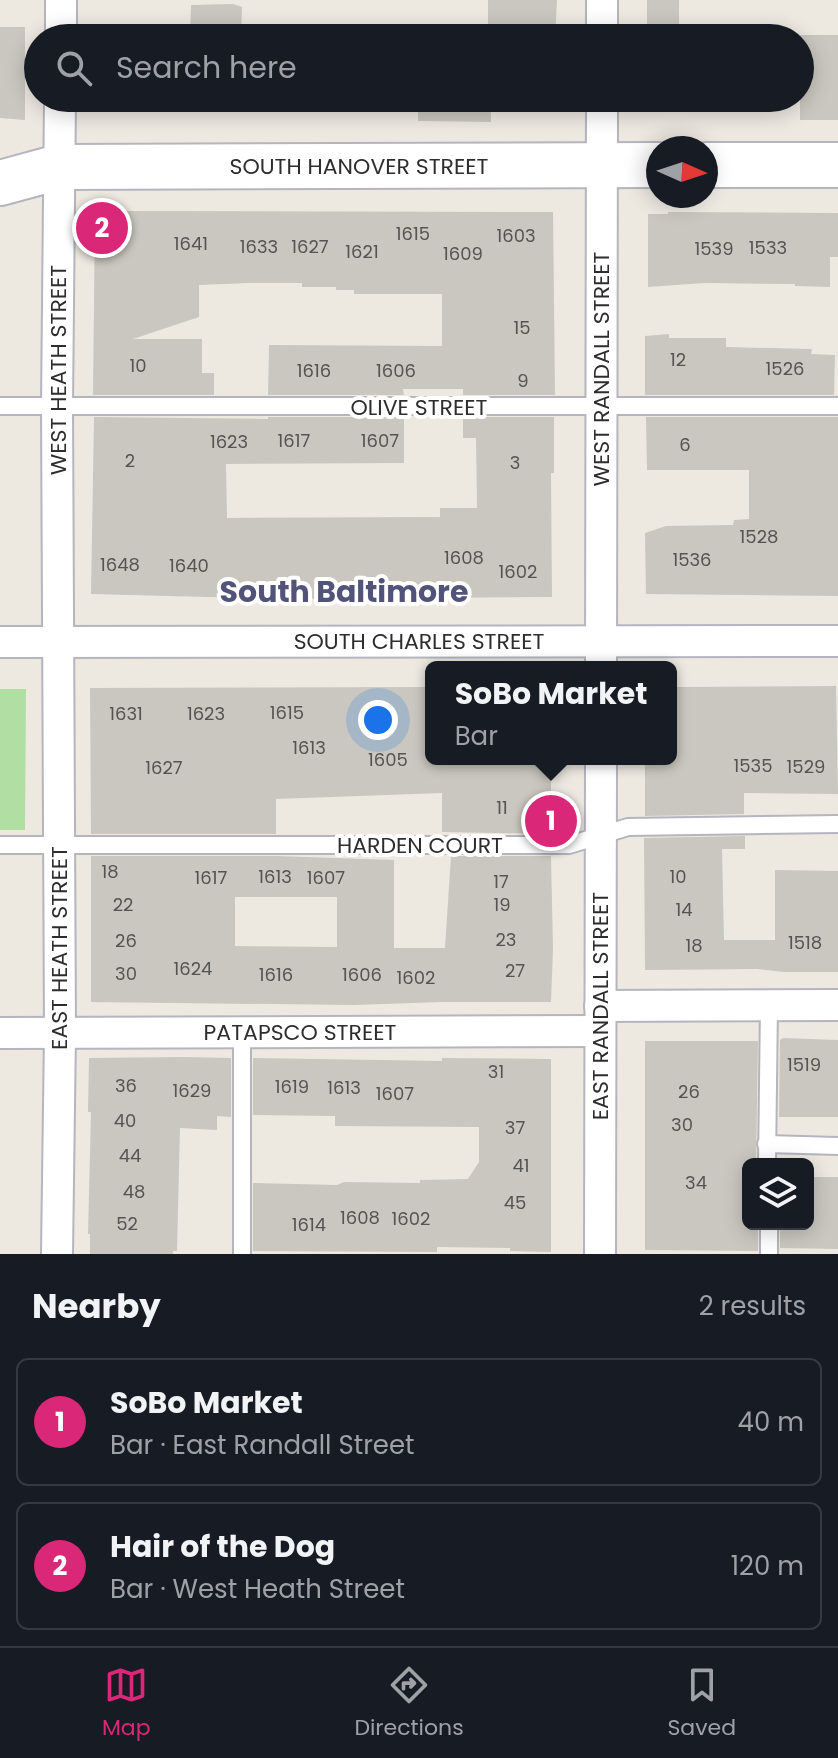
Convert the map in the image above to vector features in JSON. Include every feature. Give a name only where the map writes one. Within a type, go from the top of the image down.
[{"type":"main road","name":"SOUTH HANOVER STREET","points":[[0,151],[59,167]]},
{"type":"main road","name":"SOUTH HANOVER STREET","points":[[0,183],[59,167],[646,165]]},
{"type":"main road","points":[[718,165],[838,165]]},
{"type":"street","points":[[61,0],[61,24]]},
{"type":"street","points":[[602,0],[602,24]]},
{"type":"street","name":"WEST HEATH STREET","points":[[58,642],[60,112]]},
{"type":"street","name":"WEST RANDALL STREET","points":[[601,654],[602,112]]},
{"type":"street","name":"SOUTH CHARLES STREET","points":[[0,642],[601,654],[838,641]]},
{"type":"street","name":"EAST HEATH STREET","points":[[57,1254],[60,1032],[58,642]]},
{"type":"street","name":"EAST RANDALL STREET","points":[[600,1254],[601,765]]},
{"type":"street","name":"PATAPSCO STREET","points":[[0,1033],[242,1032],[600,1019],[769,1005],[838,1005]]},
{"type":"lane","name":"OLIVE STREET","points":[[0,406],[838,406]]},
{"type":"lane","name":"HARDEN COURT","points":[[0,845],[569,845],[628,827],[838,824]]},
{"type":"lane","points":[[767,1158],[769,1005]]},
{"type":"lane","points":[[242,1032],[242,1254]]},
{"type":"lane","points":[[766,1144],[838,1146]]},
{"type":"lane","points":[[769,1230],[769,1254]]},
{"type":"green space","points":[[0,689],[26,689],[25,830],[0,830]]},
{"type":"building","points":[[488,0],[557,0],[556,24],[488,24]]},
{"type":"building","points":[[647,0],[679,0],[679,24],[647,24]]},
{"type":"building","points":[[233,4],[242,7],[241,24],[190,24],[191,5]]},
{"type":"building","points":[[0,27],[24,27],[25,120],[0,118]]},
{"type":"building","points":[[814,35],[838,35],[838,120],[800,120],[800,112],[814,112]]},
{"type":"building","points":[[418,112],[491,112],[491,122],[418,121]]},
{"type":"building","points":[[95,211],[553,212],[555,395],[463,395],[463,389],[403,389],[404,395],[268,395],[269,345],[442,346],[442,294],[354,294],[354,290],[336,290],[336,287],[302,287],[302,283],[249,283],[199,285],[199,317],[133,339],[202,339],[202,373],[214,373],[214,395],[93,395]]},
{"type":"building","points":[[838,213],[838,257],[830,257],[830,287],[704,283],[648,287],[648,214]]},
{"type":"building","points":[[669,334],[669,338],[726,338],[726,347],[812,349],[811,354],[835,355],[834,395],[645,395],[645,336]]},
{"type":"building","points":[[94,417],[404,417],[404,463],[226,464],[227,518],[440,517],[440,508],[477,508],[476,438],[463,438],[463,417],[554,417],[552,597],[284,599],[91,594]]},
{"type":"building","points":[[646,417],[838,417],[838,596],[646,594],[645,533],[666,526],[733,525],[734,520],[749,519],[749,470],[647,470]]},
{"type":"building","points":[[836,686],[838,794],[744,793],[744,814],[645,816],[645,765],[677,765],[677,687]]},
{"type":"building","points":[[425,687],[425,765],[551,765],[551,834],[442,832],[442,793],[276,799],[276,834],[91,834],[90,688]]},
{"type":"building","points":[[745,836],[745,849],[722,849],[724,940],[775,940],[775,870],[838,871],[838,972],[645,970],[644,838]]},
{"type":"building","points":[[91,856],[276,856],[394,860],[394,948],[445,948],[451,856],[551,856],[551,1002],[354,1005],[91,1002]],"holes":[[[235,897],[337,897],[337,947],[235,946]]]},
{"type":"building","points":[[780,1040],[838,1040],[838,1117],[779,1117]]},
{"type":"building","points":[[645,1041],[758,1041],[756,1158],[742,1158],[742,1230],[758,1230],[758,1251],[645,1250]]},
{"type":"building","points":[[89,1058],[231,1058],[231,1117],[217,1116],[217,1130],[180,1128],[177,1251],[173,1254],[90,1254]]},
{"type":"building","points":[[253,1058],[551,1059],[551,1252],[437,1247],[437,1252],[253,1251],[253,1183],[337,1185],[344,1182],[420,1183],[420,1180],[468,1179],[479,1162],[479,1127],[335,1126],[335,1116],[253,1115]]},
{"type":"building","points":[[814,1177],[838,1177],[838,1249],[780,1248],[780,1230],[814,1230]]},
{"type":"place","name":"Hair of the Dog","points":[[102,228]]},
{"type":"place","name":"SoBo Market","points":[[551,821]]},
{"type":"district","name":"South Baltimore","points":[[344,592]]}]
